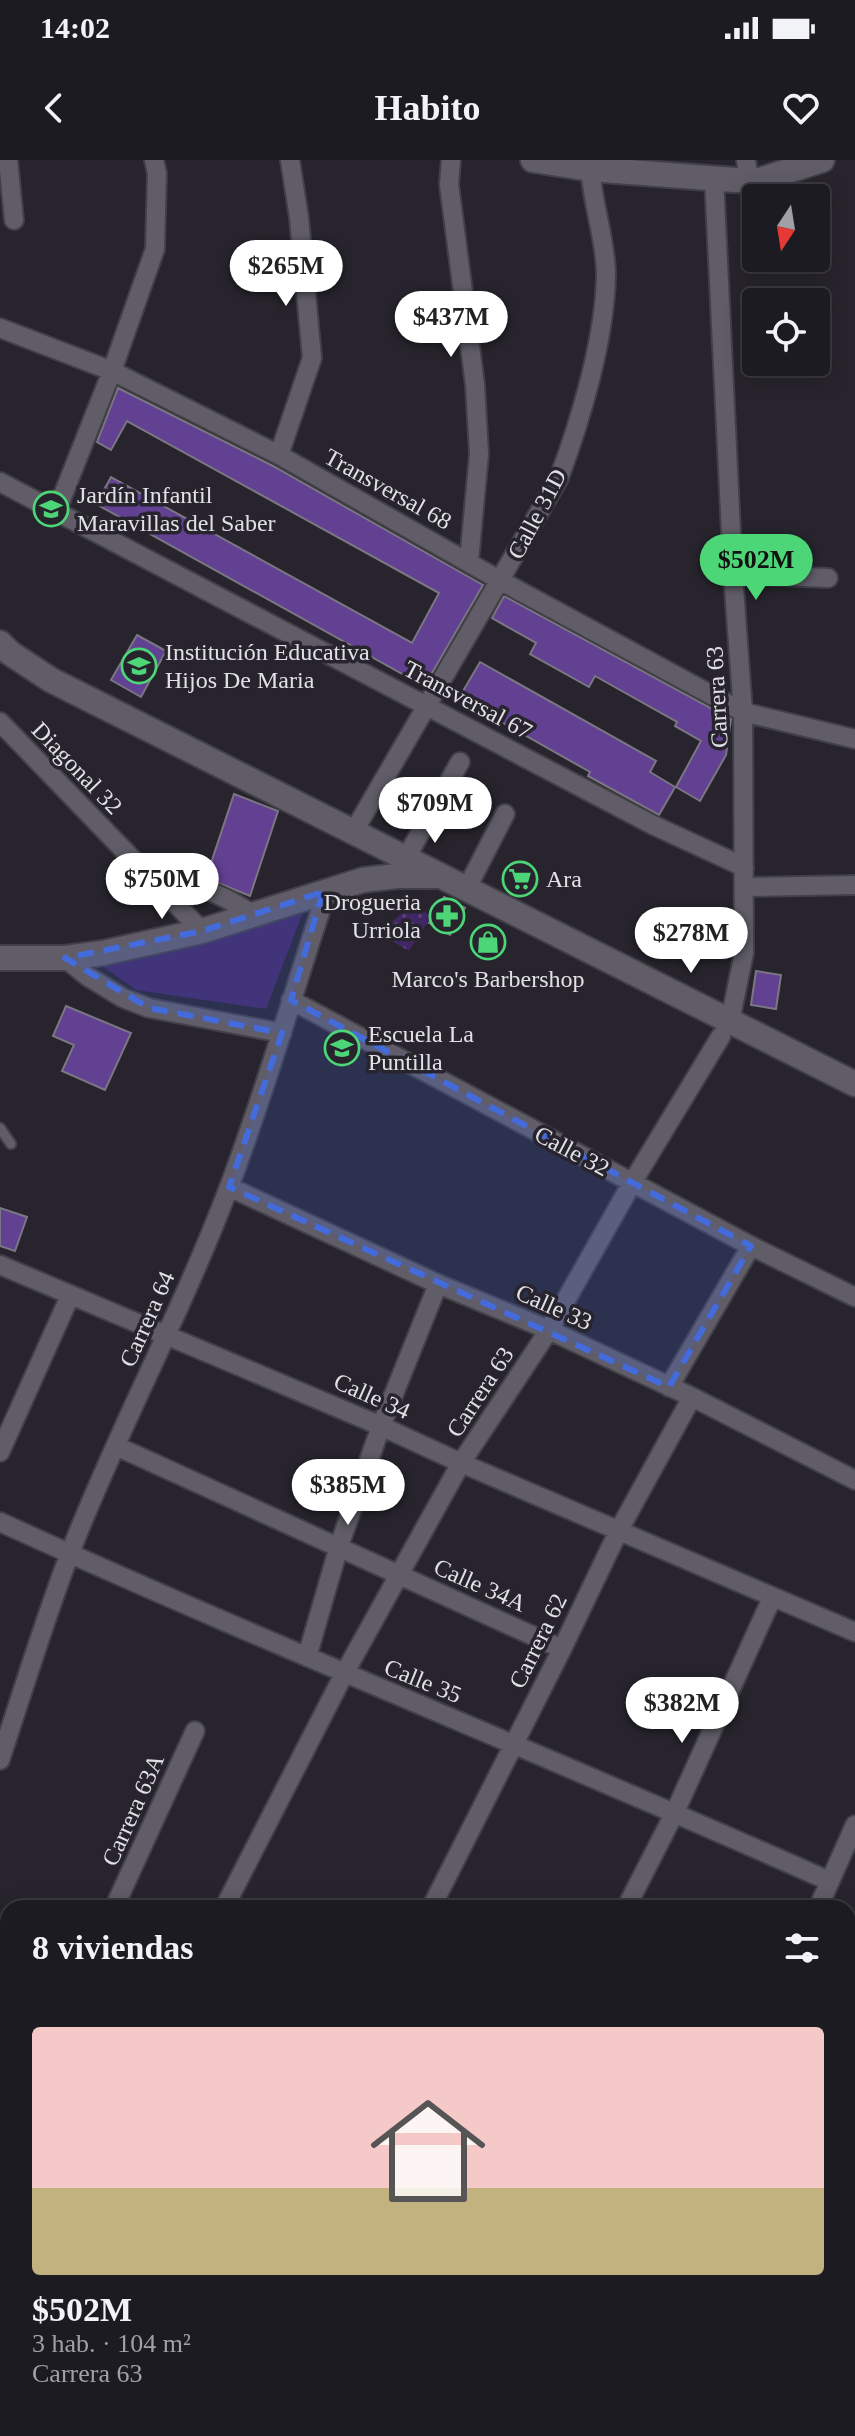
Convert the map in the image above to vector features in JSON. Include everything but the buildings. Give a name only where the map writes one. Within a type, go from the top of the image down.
[{"type":"street","points":[[8,160],[14,220]]},
{"type":"street","points":[[57,510],[112,371],[155,249],[157,173],[154,160]]},
{"type":"street","points":[[279,455],[312,358],[299,218],[290,160]]},
{"type":"street","points":[[451,160],[449,184],[475,385],[479,454],[469,561]]},
{"type":"street","points":[[533,160],[714,178],[748,170],[784,173],[821,160]]},
{"type":"street","name":"Calle 31D","points":[[354,831],[559,478],[576,432],[601,327],[606,274],[590,165]]},
{"type":"street","name":"Carrera 63","points":[[228,1900],[344,1674],[461,1463],[549,1330],[632,1183],[726,1029],[744,953],[743,712],[733,574],[714,178]]},
{"type":"street","name":"Transversal 68","points":[[0,328],[112,371],[279,455],[501,581],[743,712],[855,739]]},
{"type":"street","name":"Transversal 67","points":[[0,482],[653,825],[744,867]]},
{"type":"street","points":[[733,574],[828,578]]},
{"type":"street","points":[[3,653],[467,888],[726,1029],[855,1084]]},
{"type":"street","name":"Diagonal 32","points":[[0,722],[202,931]]},
{"type":"street","points":[[406,858],[460,762]]},
{"type":"street","points":[[467,888],[505,814]]},
{"type":"street","points":[[0,958],[65,958],[103,953],[202,931],[363,880],[443,876]]},
{"type":"street","points":[[153,882],[206,888],[252,914]]},
{"type":"street","points":[[745,887],[855,885]]},
{"type":"street","name":"Carrera 64","points":[[0,1760],[70,1554],[229,1187],[282,1033],[322,906],[323,892]]},
{"type":"street","points":[[65,958],[123,998],[149,1008],[282,1033]]},
{"type":"street","name":"Calle 32","points":[[291,1000],[751,1246],[855,1297]]},
{"type":"street","name":"Calle 33","points":[[229,1187],[438,1284],[549,1330],[692,1397],[855,1480]]},
{"type":"street","points":[[669,1387],[751,1246]]},
{"type":"street","name":"Calle 34","points":[[0,1265],[855,1632]]},
{"type":"street","points":[[307,1657],[339,1546],[381,1426],[438,1284]]},
{"type":"street","points":[[0,1452],[70,1296]]},
{"type":"street","name":"Carrera 62","points":[[435,1900],[619,1530],[692,1397]]},
{"type":"street","name":"Calle 34A","points":[[116,1446],[562,1649]]},
{"type":"street","name":"Calle 35","points":[[0,1522],[344,1674],[675,1812],[829,1881]]},
{"type":"street","points":[[630,1900],[675,1812],[772,1598]]},
{"type":"street","name":"Carrera 63A","points":[[118,1900],[195,1731]]},
{"type":"street","points":[[821,1900],[855,1825]]},
{"type":"lane","points":[[0,1128],[11,1144]]},
{"type":"highlighted area","points":[[323,892],[291,1000],[751,1246],[669,1387],[229,1187],[282,1033],[149,1008],[65,958],[202,931]]},
{"type":"shaded area","points":[[413,902],[431,917],[409,951],[380,934]]},
{"type":"shaded area","points":[[305,907],[266,1009],[136,990],[101,965]]},
{"type":"place","name":"Jardín Infantil Maravillas del Saber","points":[[51,509]]},
{"type":"place","name":"Institución Educativa Hijos De Maria","points":[[139,666]]},
{"type":"place","name":"Ara","points":[[520,879]]},
{"type":"place","name":"Drogueria Urriola","points":[[447,916]]},
{"type":"place","name":"Marco's Barbershop","points":[[488,942]]},
{"type":"place","name":"Escuela La Puntilla","points":[[342,1048]]}]
